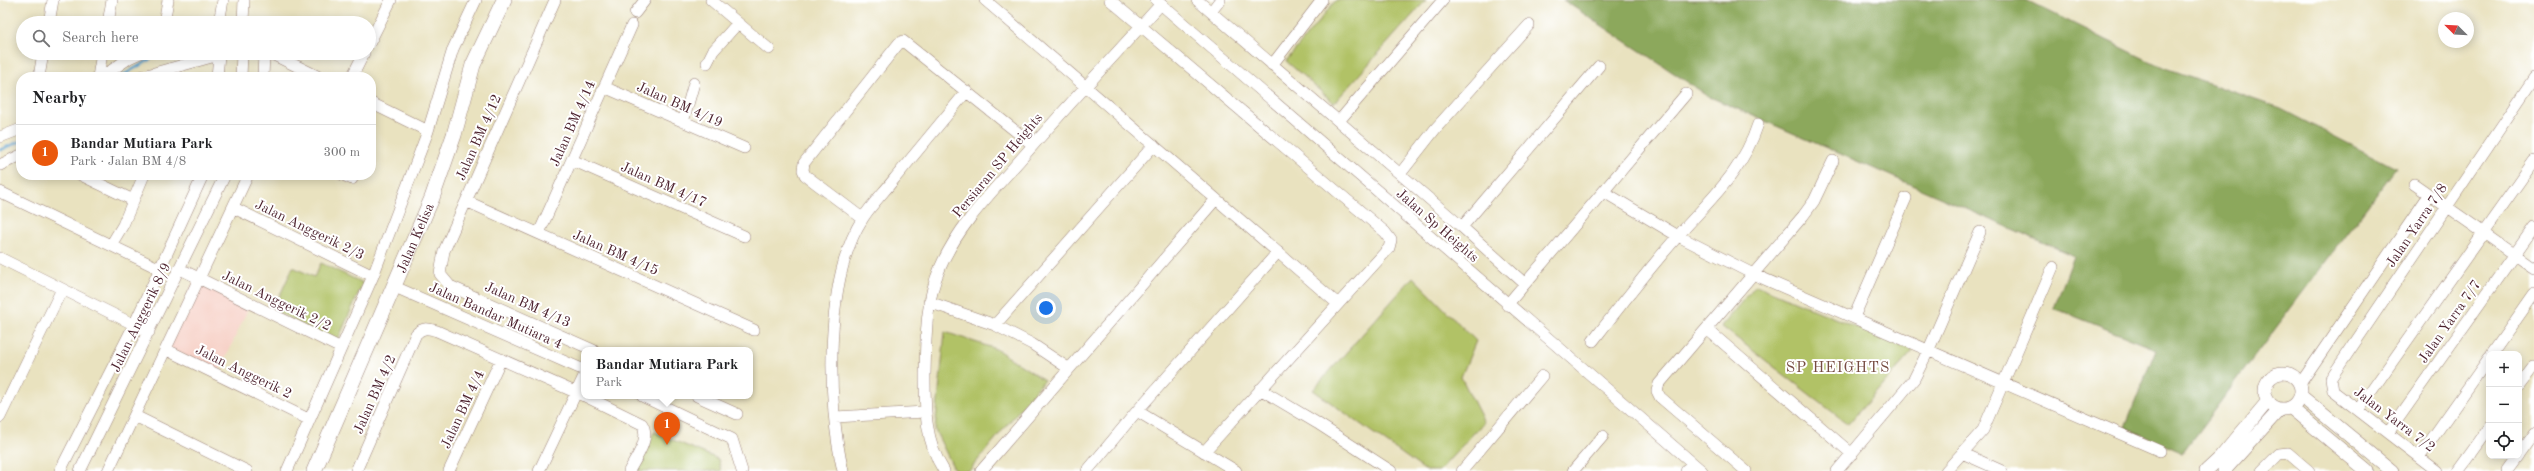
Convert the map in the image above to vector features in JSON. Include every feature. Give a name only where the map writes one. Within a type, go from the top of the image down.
[{"type":"main road","name":"Jalan Kelisa","points":[[314,471],[395,287],[444,164],[473,65],[504,0]]},
{"type":"street","points":[[50,16],[53,0]]},
{"type":"street","points":[[109,16],[112,0]]},
{"type":"street","points":[[165,16],[168,0]]},
{"type":"street","points":[[220,16],[223,0]]},
{"type":"street","points":[[243,16],[244,0]]},
{"type":"street","points":[[376,30],[391,0]]},
{"type":"street","points":[[287,471],[372,276],[428,131],[448,62],[476,0]]},
{"type":"street","name":"Jalan BM 4/12","points":[[450,286],[440,274],[441,262],[466,201],[555,0]]},
{"type":"street","points":[[635,13],[645,0]]},
{"type":"street","points":[[711,0],[768,49]]},
{"type":"street","points":[[986,0],[1338,304]]},
{"type":"street","points":[[1110,0],[1385,232],[1391,240],[1389,248],[1204,452]]},
{"type":"street","points":[[1197,0],[1462,226],[1524,283]]},
{"type":"street","points":[[1211,12],[1220,0]]},
{"type":"street","points":[[1272,65],[1322,0]]},
{"type":"street","points":[[1339,120],[1444,0]]},
{"type":"street","name":"Persiaran SP Heights","points":[[944,471],[929,440],[925,412],[927,318],[929,302],[940,269],[951,246],[972,214],[1086,86],[1141,27],[1159,2]]},
{"type":"street","name":"Jalan Sp Heights","points":[[1159,2],[1507,304],[1689,467],[1702,471]]},
{"type":"street","points":[[707,63],[713,51],[738,23]]},
{"type":"street","name":"Jalan BM 4/14","points":[[539,234],[632,25]]},
{"type":"street","points":[[1400,174],[1436,128],[1529,25]]},
{"type":"street","points":[[862,218],[805,175],[803,170],[804,163],[899,43],[903,41],[908,43],[1033,145]]},
{"type":"street","points":[[40,72],[42,60]]},
{"type":"street","points":[[99,72],[101,60]]},
{"type":"street","points":[[109,72],[126,60]]},
{"type":"street","points":[[167,72],[203,60]]},
{"type":"street","points":[[217,72],[218,60]]},
{"type":"street","points":[[241,72],[242,60]]},
{"type":"street","points":[[263,72],[264,60]]},
{"type":"street","points":[[284,60],[309,72]]},
{"type":"street","points":[[354,72],[360,60]]},
{"type":"street","points":[[1462,226],[1599,66]]},
{"type":"street","name":"Jalan Yarra 7/8","points":[[2333,391],[2331,378],[2534,78]]},
{"type":"street","points":[[683,122],[694,83]]},
{"type":"street","name":"Jalan BM 4/19","points":[[604,87],[744,148]]},
{"type":"street","points":[[843,471],[835,417],[833,350],[836,304],[845,254],[862,218],[967,91]]},
{"type":"street","points":[[1507,304],[1686,94]]},
{"type":"street","points":[[376,105],[428,131]]},
{"type":"street","points":[[1593,341],[1678,236],[1704,210],[1739,166],[1750,148],[1758,124]]},
{"type":"street","points":[[0,137],[16,131]]},
{"type":"street","points":[[995,325],[1154,145]]},
{"type":"street","points":[[0,164],[16,158]]},
{"type":"street","name":"Jalan BM 4/17","points":[[572,160],[744,236]]},
{"type":"street","points":[[1746,471],[1660,397],[1657,391],[1660,384],[1708,330],[1814,201],[1833,160]]},
{"type":"street","points":[[2358,410],[2534,160]]},
{"type":"street","points":[[91,180],[133,200]]},
{"type":"street","points":[[111,245],[142,180]]},
{"type":"street","points":[[60,471],[134,325],[201,180]]},
{"type":"street","name":"Jalan Anggerik 8/9","points":[[80,471],[223,180]]},
{"type":"street","points":[[108,471],[234,208],[246,180]]},
{"type":"street","points":[[2414,184],[2534,268]]},
{"type":"street","points":[[0,192],[160,269]]},
{"type":"street","points":[[1604,192],[1678,236],[1753,274],[1929,349],[2160,451]]},
{"type":"street","points":[[2224,471],[2286,408],[2300,390],[2430,195]]},
{"type":"street","points":[[1854,317],[1906,198]]},
{"type":"street","points":[[981,471],[1068,368],[1216,199]]},
{"type":"street","name":"Jalan BM 4/15","points":[[466,201],[754,330]]},
{"type":"street","name":"Jalan Anggerik 2/3","points":[[234,208],[372,276]]},
{"type":"street","name":"Jalan Yarra 7/7","points":[[2388,433],[2534,227]]},
{"type":"street","points":[[1837,471],[1914,379],[1929,349],[1980,232]]},
{"type":"street","points":[[1087,471],[1137,411],[1278,252]]},
{"type":"street","points":[[0,258],[149,332]]},
{"type":"street","points":[[1946,471],[1983,430],[2053,267]]},
{"type":"street","name":"Jalan Anggerik 2/2","points":[[180,269],[341,348]]},
{"type":"street","name":"Jalan BM 4/13","points":[[450,286],[587,347]]},
{"type":"street","name":"Jalan Bandar Mutiara 4","points":[[395,287],[581,369]]},
{"type":"street","points":[[0,417],[62,289]]},
{"type":"street","points":[[2494,351],[2534,294]]},
{"type":"street","points":[[929,302],[995,325],[1032,344],[1068,368]]},
{"type":"street","name":"Jalan BM 4/2","points":[[356,471],[416,334],[421,330],[428,328],[437,331],[501,359]]},
{"type":"street","points":[[1708,330],[1852,454]]},
{"type":"street","name":"Jalan Anggerik 2","points":[[166,350],[308,420]]},
{"type":"street","points":[[501,359],[581,394]]},
{"type":"street","name":"Jalan BM 4/4","points":[[449,471],[501,359]]},
{"type":"street","points":[[2419,457],[2486,362]]},
{"type":"street","points":[[2522,382],[2534,366]]},
{"type":"street","points":[[2268,401],[2265,390],[2270,379],[2275,375],[2286,373],[2292,375],[2300,390],[2392,471]]},
{"type":"street","points":[[1462,471],[1542,376]]},
{"type":"street","points":[[1260,389],[1317,423],[1391,471]]},
{"type":"street","name":"Jalan Yarra 7/2","points":[[2333,391],[2438,471]]},
{"type":"street","points":[[539,471],[581,396]]},
{"type":"street","points":[[592,399],[642,424],[646,430],[645,437],[629,471]]},
{"type":"street","points":[[650,399],[732,439],[742,471]]},
{"type":"street","points":[[704,399],[737,414]]},
{"type":"street","points":[[2268,401],[2286,408],[2367,471]]},
{"type":"street","points":[[2206,471],[2220,458],[2268,401]]},
{"type":"street","points":[[1137,411],[1236,471]]},
{"type":"street","points":[[835,417],[925,412]]},
{"type":"street","points":[[135,416],[247,471]]},
{"type":"street","points":[[2458,471],[2486,432]]},
{"type":"street","points":[[2522,450],[2534,433]]},
{"type":"street","points":[[1573,471],[1603,436]]},
{"type":"street","points":[[1962,453],[2002,471]]},
{"type":"street","points":[[2262,471],[2279,454],[2288,453],[2309,471]]},
{"type":"street","points":[[2507,471],[2515,459]]},
{"type":"shaded area","points":[[194,281],[249,307],[219,372],[164,346]]},
{"type":"green space","points":[[1336,0],[1426,0],[1334,103],[1286,61]]},
{"type":"green space","points":[[1563,0],[2026,0],[2155,64],[2281,109],[2396,168],[2182,453],[2125,427],[2156,349],[2054,308],[2074,256],[1710,97]]},
{"type":"green space","points":[[321,263],[363,283],[337,342],[273,310],[293,267],[314,277]]},
{"type":"green space","points":[[1413,277],[1476,341],[1461,377],[1484,422],[1439,471],[1426,471],[1313,390]]},
{"type":"green space","points":[[1756,285],[1913,351],[1848,424],[1721,326]]},
{"type":"green space","points":[[945,332],[996,349],[1044,380],[969,471],[955,471],[935,430]]},
{"type":"green space","points":[[654,432],[718,459],[721,471],[637,471]]},
{"type":"waterway","points":[[129,72],[149,60]]},
{"type":"waterway","points":[[0,150],[16,143]]},
{"type":"place","name":"Bandar Mutiara Park","points":[[667,445]]},
{"type":"district","name":"SP HEIGHTS","points":[[1838,367]]}]
